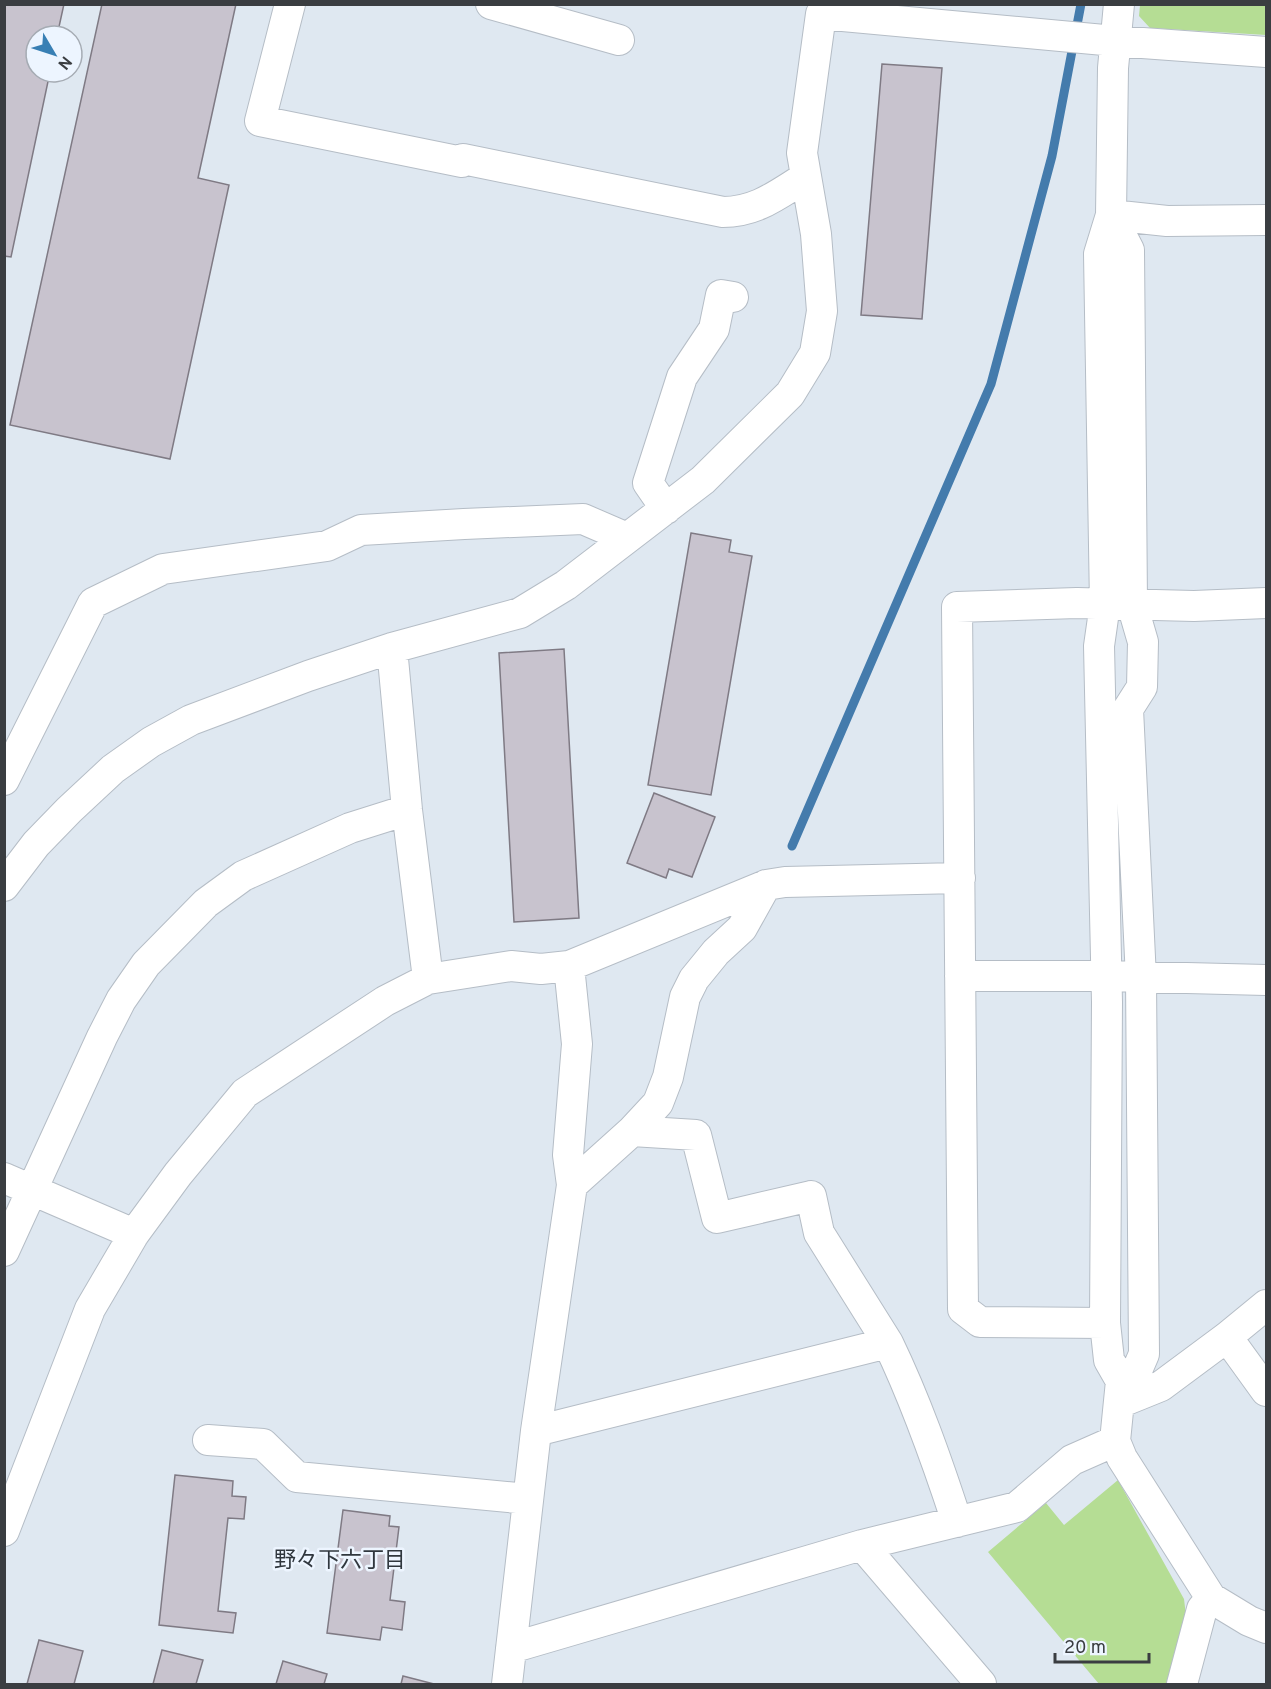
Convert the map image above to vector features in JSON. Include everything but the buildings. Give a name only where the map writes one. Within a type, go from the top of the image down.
[{"type":"street","points":[[290,4],[260,121],[462,162],[463,159],[723,212],[741,212],[755,207],[806,177]]},
{"type":"street","points":[[491,4],[619,40]]},
{"type":"street","points":[[1119,4],[1115,41],[1111,215],[1099,254],[1118,604],[1099,646],[1107,976],[1105,1323],[1109,1359],[1120,1392],[1115,1442],[1122,1458],[1211,1598],[1249,1621],[1266,1628]]},
{"type":"street","points":[[4,886],[36,844],[69,810],[113,769],[151,742],[191,720],[237,702],[392,648],[520,613],[566,585],[703,480],[790,394],[815,353],[822,311],[816,234],[802,153],[822,9],[1115,41],[1266,52]]},
{"type":"street","points":[[1111,215],[1167,221],[1266,220]]},
{"type":"street","points":[[666,508],[648,483],[682,376],[714,329],[722,296],[733,297]]},
{"type":"street","points":[[4,780],[93,603],[163,569],[327,546],[361,530],[583,519],[627,538]]},
{"type":"street","points":[[1105,1323],[980,1322],[963,1309],[957,607],[1118,604],[1194,606],[1266,603]]},
{"type":"street","points":[[1118,604],[1143,642],[1142,687],[1128,709],[1141,978],[1144,1354],[1138,1368],[1120,1392]]},
{"type":"street","points":[[392,648],[407,810],[428,979]]},
{"type":"street","points":[[4,1251],[121,1000],[146,964],[206,903],[243,876],[350,828],[407,810]]},
{"type":"street","points":[[4,1531],[90,1309],[134,1234],[178,1174],[245,1093],[385,1001],[428,979],[511,966],[541,969],[568,966],[766,885],[785,882],[960,878]]},
{"type":"street","points":[[572,1185],[632,1131],[658,1103],[668,1077],[685,997],[694,979],[716,952],[742,928],[766,885]]},
{"type":"street","points":[[507,1684],[536,1431],[572,1185],[568,1155],[577,1044],[568,966]]},
{"type":"street","points":[[960,976],[1107,976],[1266,980]]},
{"type":"street","points":[[632,1131],[696,1135],[717,1218],[811,1196],[819,1233],[888,1343],[913,1398],[957,1522]]},
{"type":"street","points":[[4,1178],[134,1234]]},
{"type":"street","points":[[1120,1392],[1161,1386],[1227,1338],[1266,1305]]},
{"type":"street","points":[[1227,1338],[1266,1391]]},
{"type":"street","points":[[536,1431],[888,1343]]},
{"type":"street","points":[[208,1440],[263,1444],[297,1478],[528,1499]]},
{"type":"street","points":[[511,1648],[862,1545],[1017,1507],[1072,1460],[1115,1442]]},
{"type":"street","points":[[862,1545],[981,1684]]},
{"type":"street","points":[[1182,1684],[1202,1609],[1211,1598]]},
{"type":"green space","points":[[1140,5],[1266,5],[1266,35],[1150,28],[1139,16]]},
{"type":"green space","points":[[1118,1480],[1184,1599],[1187,1624],[1169,1684],[1099,1684],[988,1552],[1046,1503],[1064,1525]]},
{"type":"waterway","points":[[792,846],[991,384],[1052,156],[1081,4]]},
{"type":"district","name":"野々下六丁目","points":[[340,1561]]}]
